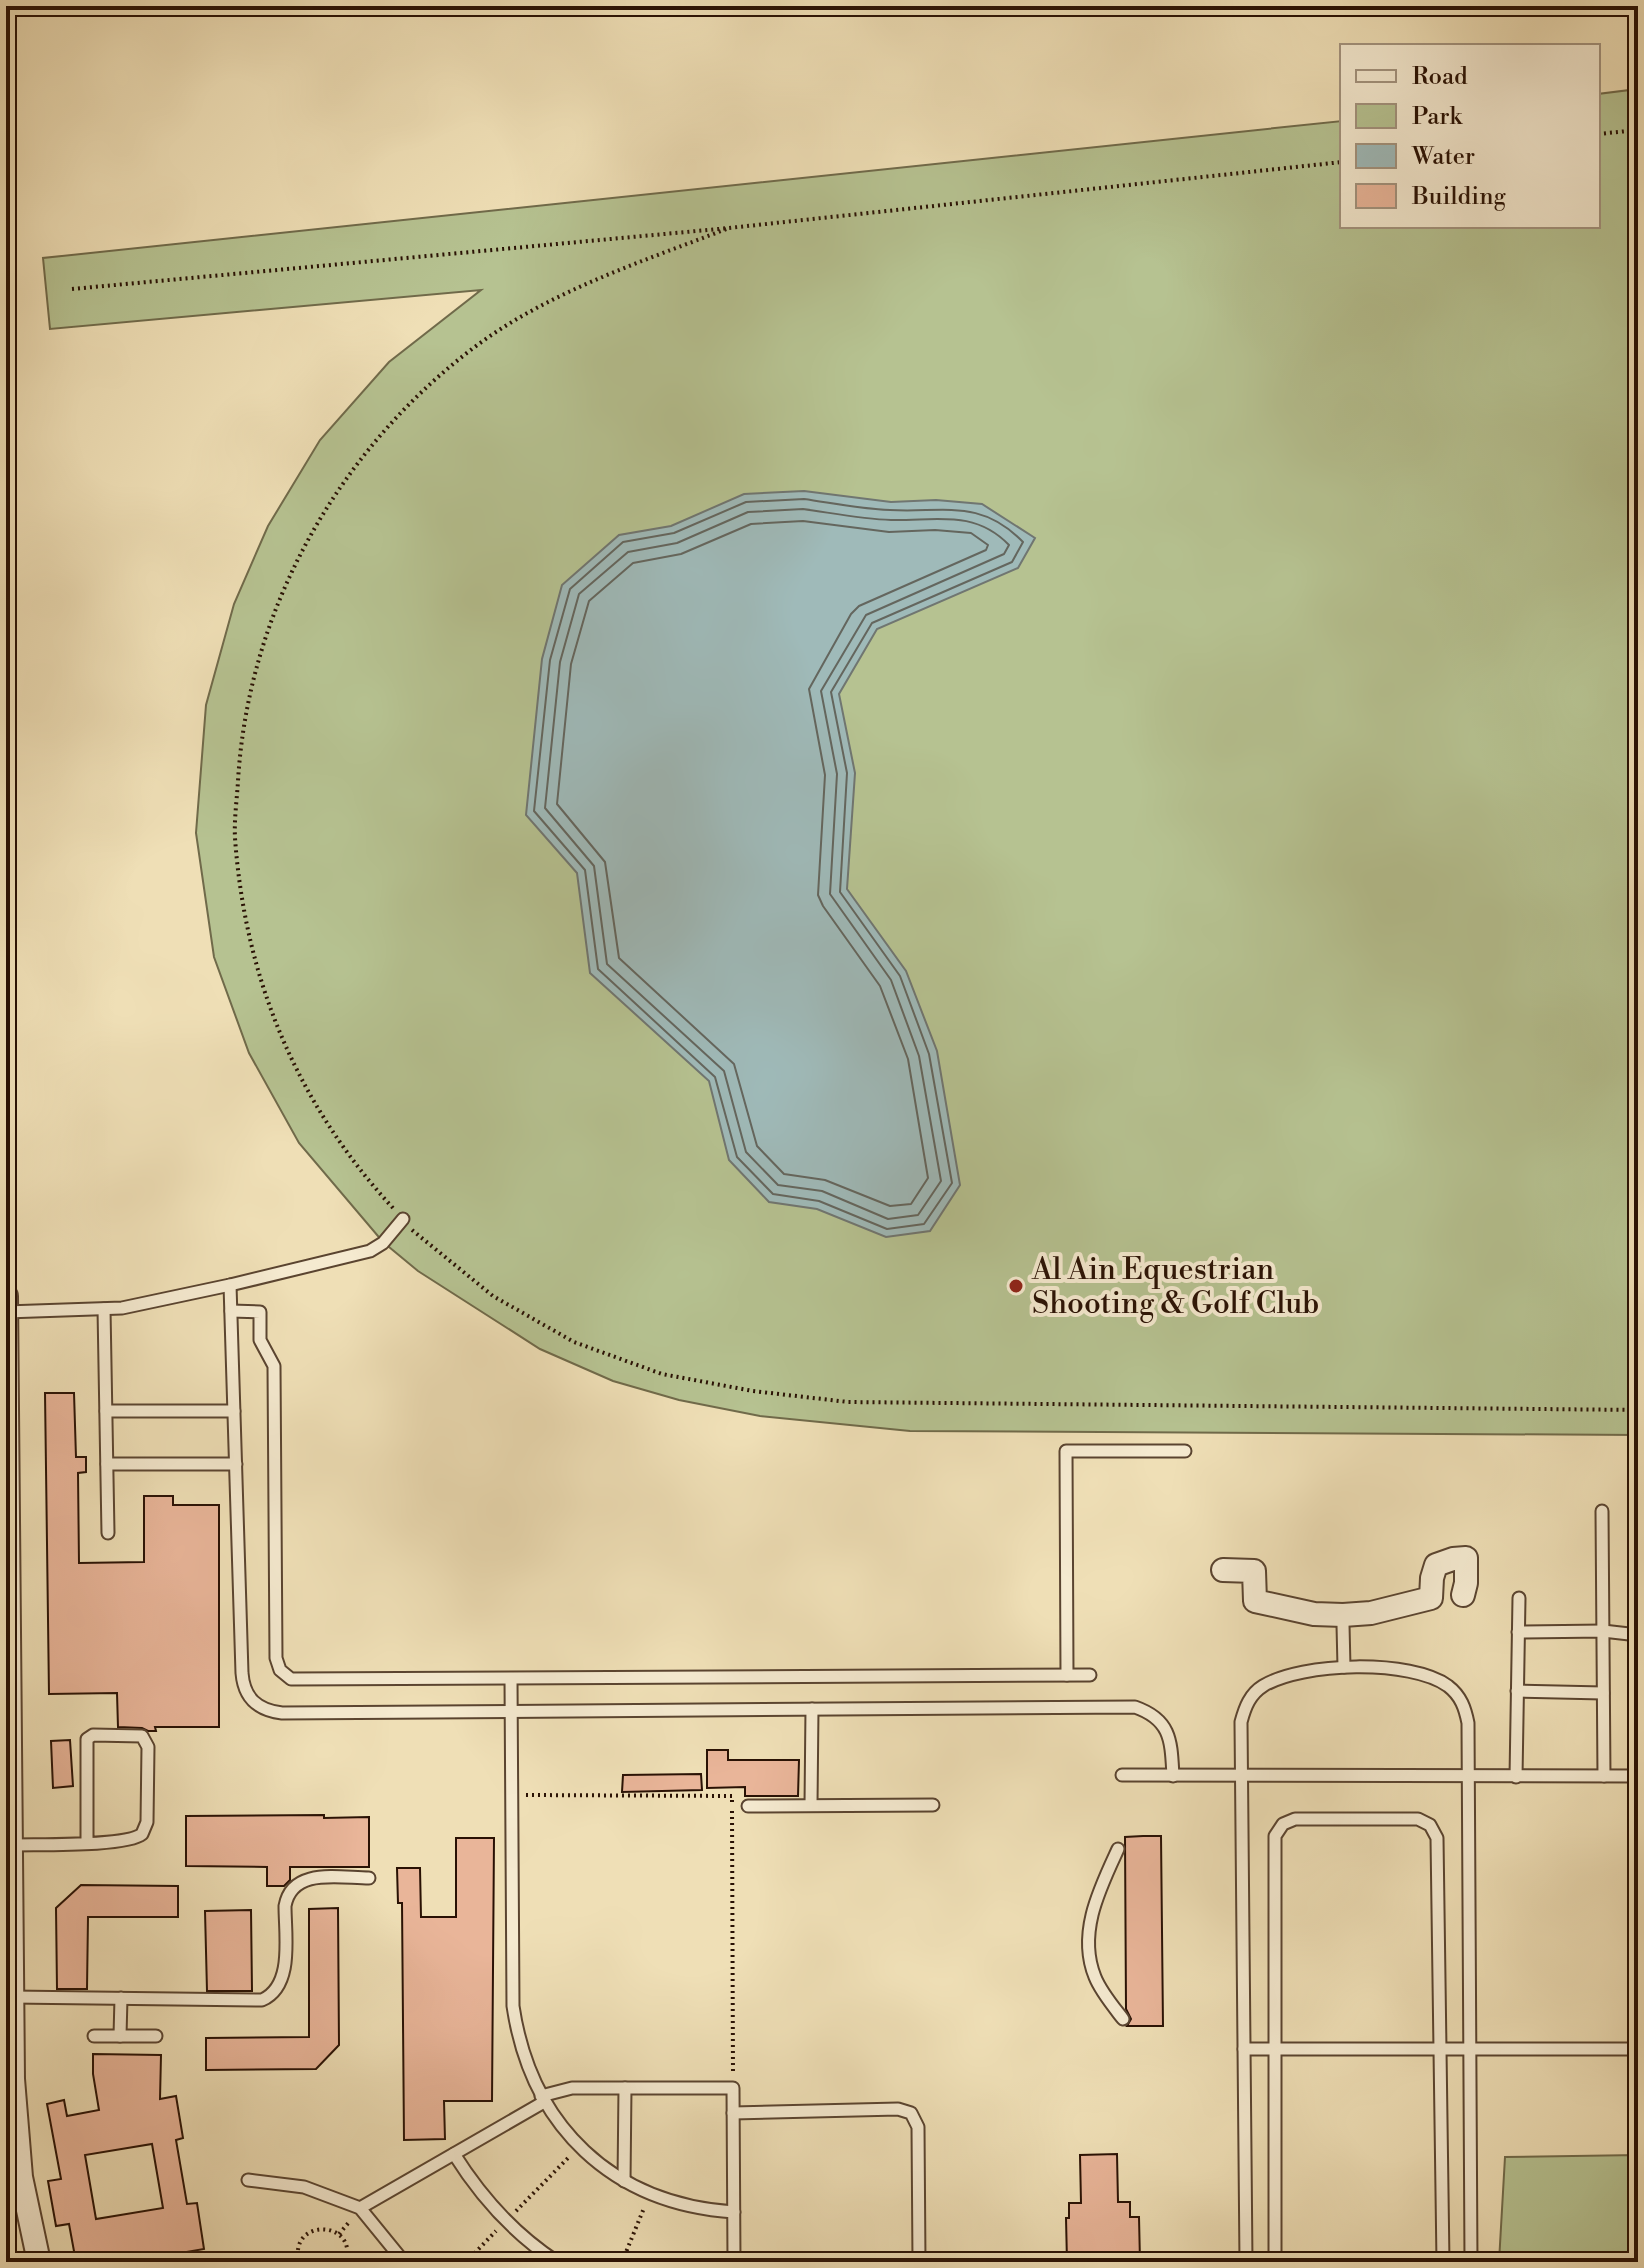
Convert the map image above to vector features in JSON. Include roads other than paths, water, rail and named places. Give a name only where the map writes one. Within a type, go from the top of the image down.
[{"type":"street","points":[[6,1296],[12,1997],[16,2129],[21,2177],[39,2262]]},
{"type":"street","points":[[1223,1570],[1254,1571],[1255,1601],[1314,1614],[1371,1613],[1431,1598],[1436,1565],[1466,1558],[1463,1595]]},
{"type":"lane","points":[[6,1312],[122,1308],[230,1285],[370,1251],[383,1243],[403,1219]]},
{"type":"lane","points":[[230,1285],[242,1673],[248,1697],[257,1706],[282,1713],[1135,1707],[1155,1716],[1168,1734],[1173,1776]]},
{"type":"lane","points":[[104,1309],[108,1533]]},
{"type":"lane","points":[[231,1311],[260,1312],[260,1340],[274,1366],[276,1658],[280,1670],[291,1679],[1090,1675]]},
{"type":"lane","points":[[106,1411],[234,1411]]},
{"type":"lane","points":[[1067,1675],[1066,1451],[1185,1451]]},
{"type":"lane","points":[[107,1464],[236,1464]]},
{"type":"lane","points":[[1602,1511],[1604,1776]]},
{"type":"lane","points":[[1516,1777],[1519,1598]]},
{"type":"lane","points":[[1343,1614],[1344,1667]]},
{"type":"lane","points":[[1518,1632],[1603,1631],[1638,1635]]},
{"type":"lane","points":[[1246,2262],[1241,1722],[1252,1695],[1261,1687],[1290,1675],[1344,1667],[1408,1672],[1446,1685],[1457,1694],[1465,1707],[1469,1776],[1471,2262]]},
{"type":"lane","points":[[511,1679],[513,2006],[525,2059],[543,2099],[579,2147],[624,2181],[649,2194],[691,2207],[734,2212]]},
{"type":"lane","points":[[1517,1691],[1603,1693]]},
{"type":"lane","points":[[811,1805],[812,1709]]},
{"type":"lane","points":[[11,1845],[87,1842],[132,1840],[142,1834],[146,1829],[148,1747],[142,1736],[93,1735],[87,1739],[87,1842]]},
{"type":"lane","points":[[1122,1775],[1638,1776]]},
{"type":"lane","points":[[748,1806],[933,1805]]},
{"type":"lane","points":[[1275,2262],[1274,1844],[1278,1829],[1295,1819],[1406,1819],[1425,1821],[1435,1831],[1443,2262]]},
{"type":"lane","points":[[1118,1849],[1093,1906],[1091,1958],[1099,1986],[1123,2019]]},
{"type":"lane","points":[[12,1997],[262,2000],[269,1997],[282,1982],[285,1906],[295,1886],[313,1877],[369,1878]]},
{"type":"lane","points":[[120,2036],[121,1998]]},
{"type":"lane","points":[[94,2036],[156,2036]]},
{"type":"lane","points":[[1244,2049],[1638,2049]]},
{"type":"lane","points":[[360,2208],[543,2099],[572,2088],[733,2088],[734,2262]]},
{"type":"lane","points":[[624,2181],[625,2088]]},
{"type":"lane","points":[[733,2113],[898,2109],[911,2113],[918,2127],[919,2262]]},
{"type":"lane","points":[[454,2154],[483,2196],[506,2221],[557,2262]]},
{"type":"lane","points":[[248,2180],[304,2187],[360,2208],[404,2262]]},
{"type":"water","points":[[804,491],[891,502],[936,500],[982,504],[1035,538],[1018,568],[877,629],[839,694],[855,773],[847,889],[906,971],[937,1051],[960,1185],[930,1231],[886,1237],[817,1209],[769,1202],[729,1160],[709,1081],[590,973],[577,873],[526,815],[542,659],[562,585],[619,535],[671,526],[744,494]]},
{"type":"place","name":"Al Ain Equestrian Shooting & Golf Club","points":[[1016,1286]]}]
